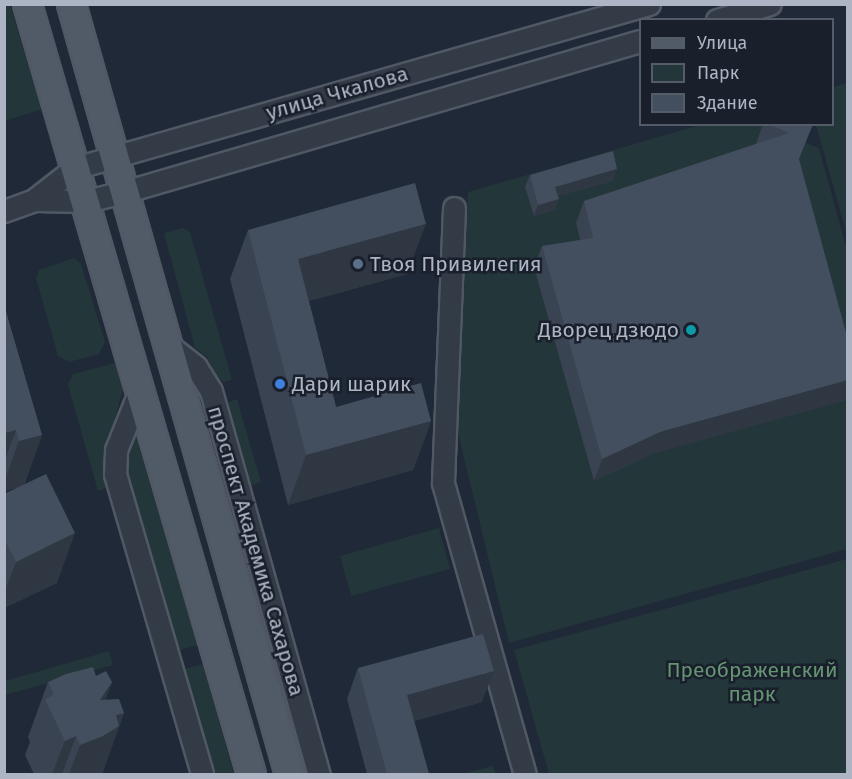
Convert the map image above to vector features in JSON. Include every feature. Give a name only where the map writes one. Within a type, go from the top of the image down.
[{"type":"main road","points":[[27,4],[75,168],[87,201],[251,774]]},
{"type":"main road","name":"проспект Академика Сахарова","points":[[71,4],[289,774]]},
{"type":"street","name":"улица Чкалова","points":[[4,211],[34,200],[75,168],[649,4]]},
{"type":"street","points":[[724,18],[770,4]]},
{"type":"street","name":"улица Чкалова","points":[[34,200],[87,201],[124,192],[639,41]]},
{"type":"street","points":[[454,208],[443,483],[525,774]]},
{"type":"street","name":"проспект Академика Сахарова","points":[[167,344],[196,367],[211,391],[319,774]]},
{"type":"street","points":[[140,390],[116,450],[115,474],[202,774]]},
{"type":"green space","points":[[5,4],[10,5],[42,109],[5,121]]},
{"type":"green space","points":[[848,83],[847,235],[816,126],[834,126],[834,87]]},
{"type":"green space","points":[[697,126],[763,126],[819,148],[847,250],[847,549],[509,643],[458,433],[468,192]]},
{"type":"green space","points":[[183,228],[190,232],[232,380],[224,382],[216,377],[207,357],[195,348],[164,233]]},
{"type":"green space","points":[[74,258],[81,264],[105,342],[99,354],[69,362],[58,356],[36,278],[39,270]]},
{"type":"green space","points":[[119,362],[125,382],[104,458],[110,486],[98,491],[68,385],[73,374]]},
{"type":"green space","points":[[237,399],[261,482],[245,488],[225,411],[229,402]]},
{"type":"green space","points":[[138,426],[198,645],[177,651],[124,472],[134,427]]},
{"type":"green space","points":[[439,528],[450,569],[351,596],[340,556]]},
{"type":"green space","name":"Преображенский парк","points":[[847,559],[847,774],[549,774],[514,650]]},
{"type":"green space","points":[[109,651],[113,665],[5,695],[5,681]]},
{"type":"green space","points":[[203,664],[234,774],[209,774],[180,670]]},
{"type":"green space","points":[[493,766],[496,774],[461,774]]},
{"type":"building","name":"Дворец дзюдо","points":[[773,126],[812,126],[799,159],[848,340],[848,380],[660,432],[602,459],[542,246],[593,238],[584,201],[789,133]]},
{"type":"building","points":[[613,151],[617,169],[555,187],[559,199],[538,205],[530,175]]},
{"type":"building","points":[[415,183],[426,224],[298,259],[336,407],[421,383],[431,421],[306,455],[248,230]]},
{"type":"building","points":[[4,305],[42,435],[19,441],[16,430],[4,433]]},
{"type":"building","points":[[46,474],[75,533],[16,562],[4,539],[4,494]]},
{"type":"building","points":[[483,634],[494,671],[407,695],[429,774],[387,774],[358,668]]},
{"type":"building","points":[[93,667],[96,676],[106,671],[112,682],[100,700],[119,699],[124,713],[116,715],[119,726],[103,736],[80,745],[76,736],[65,741],[45,700],[54,694],[48,682],[66,674]]},
{"type":"place","name":"Твоя Привилегия","points":[[358,264]]},
{"type":"place","name":"Дворец дзюдо","points":[[691,330]]},
{"type":"place","name":"Дари шарик","points":[[280,384]]}]
